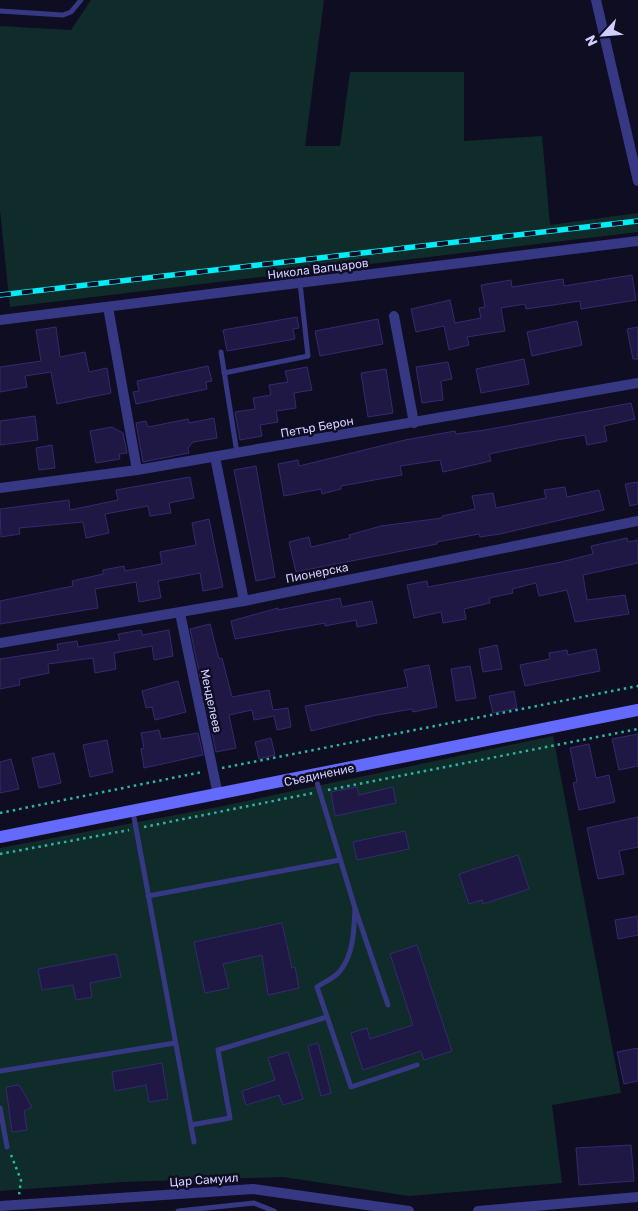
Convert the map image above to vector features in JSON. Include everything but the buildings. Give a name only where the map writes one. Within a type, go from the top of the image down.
[{"type":"street","points":[[596,0],[638,181]]},
{"type":"street","name":"Никола Вапцаров","points":[[0,320],[638,241]]},
{"type":"street","points":[[108,307],[137,470]]},
{"type":"street","points":[[394,316],[414,423]]},
{"type":"street","name":"Петър Берон","points":[[0,488],[215,458],[638,383]]},
{"type":"street","points":[[215,458],[244,601]]},
{"type":"street","name":"Пионерска","points":[[0,644],[244,601],[638,521]]},
{"type":"street","name":"Менделеев","points":[[180,613],[218,795]]},
{"type":"street","name":"Съединение","points":[[0,837],[315,776],[638,710]]},
{"type":"street","name":"Цар Самуил","points":[[0,1206],[253,1188],[356,1207],[409,1211]]},
{"type":"street","points":[[478,1211],[638,1197]]},
{"type":"lane","points":[[0,11],[63,15],[71,12],[81,0]]},
{"type":"lane","points":[[224,373],[308,356],[300,283]]},
{"type":"lane","points":[[221,352],[237,454]]},
{"type":"lane","points":[[315,776],[355,908],[388,1005]]},
{"type":"lane","points":[[133,812],[194,1142]]},
{"type":"lane","points":[[148,896],[340,860]]},
{"type":"lane","points":[[355,908],[354,934],[348,956],[339,972],[317,987],[351,1087],[417,1065]]},
{"type":"lane","points":[[191,1124],[230,1118],[218,1050],[327,1017]]},
{"type":"lane","points":[[0,1071],[175,1043]]},
{"type":"lane","points":[[0,1108],[7,1147]]},
{"type":"lane","points":[[233,1190],[235,1205]]},
{"type":"lane","points":[[178,1211],[254,1203],[274,1211]]},
{"type":"path","points":[[0,813],[638,686]]},
{"type":"path","points":[[7,1147],[21,1180],[18,1204]]},
{"type":"green space","points":[[91,0],[324,0],[305,146],[340,146],[350,72],[464,72],[464,141],[542,136],[550,225],[638,213],[638,232],[10,307],[0,210],[0,26],[71,30]]},
{"type":"green space","points":[[553,736],[621,1093],[552,1105],[562,1183],[409,1196],[283,1177],[123,1182],[0,1191],[0,848],[218,807]]},
{"type":"railway","points":[[0,295],[638,221]]}]
